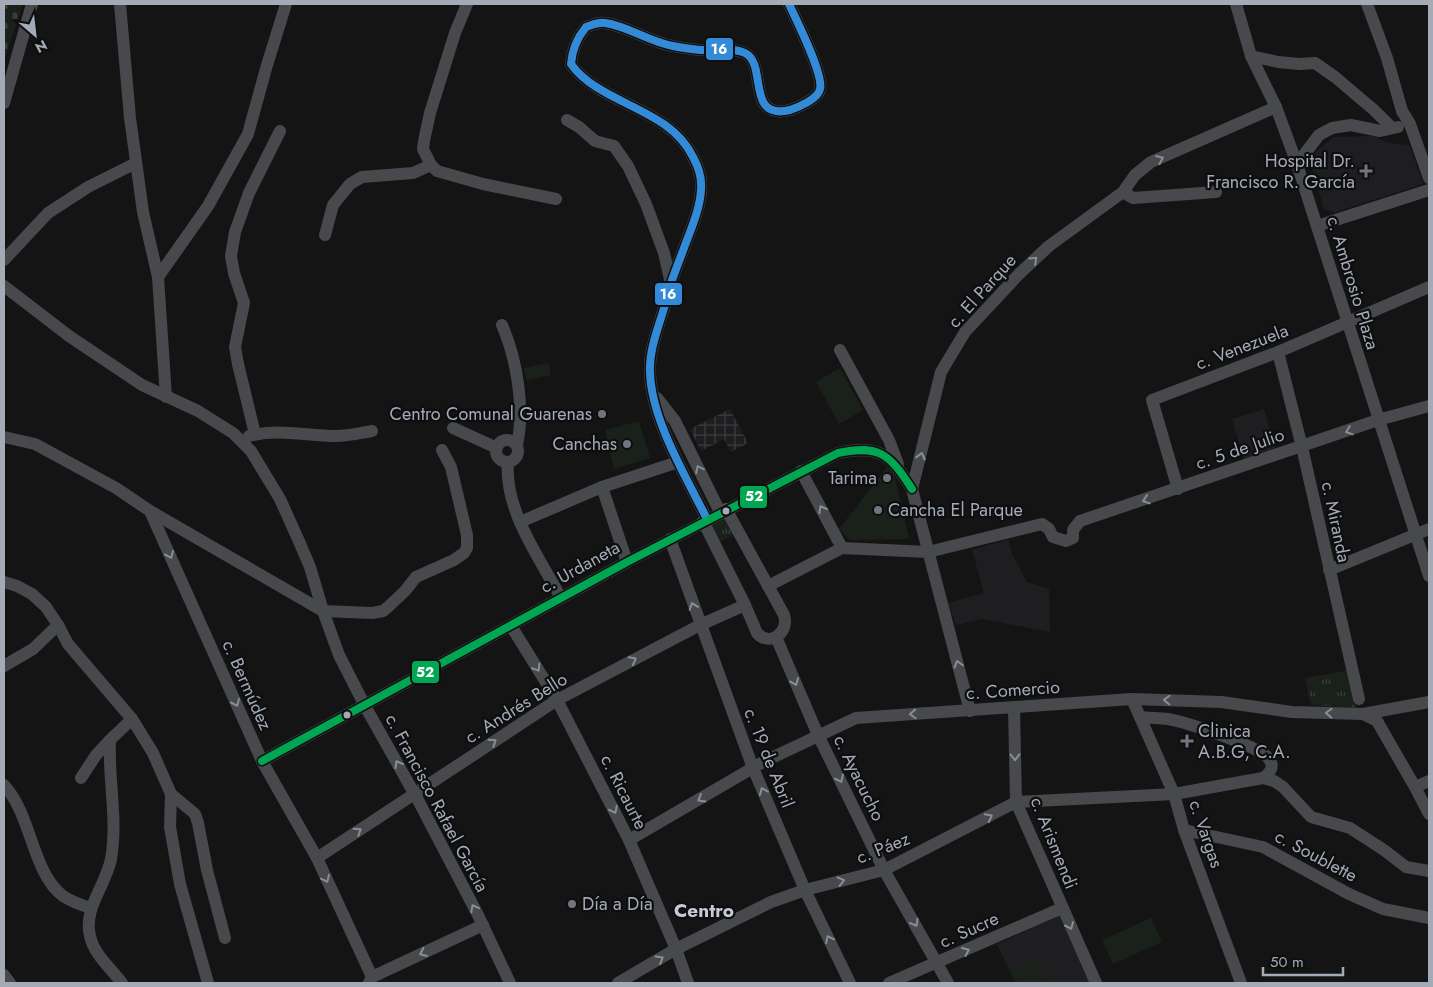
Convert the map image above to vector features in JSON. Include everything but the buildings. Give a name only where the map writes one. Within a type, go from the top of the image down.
[{"type":"street","points":[[4,103],[32,4]]},
{"type":"street","points":[[120,4],[136,163],[143,212],[158,277],[166,397]]},
{"type":"street","points":[[158,277],[208,206],[248,134],[286,4]]},
{"type":"street","points":[[467,4],[430,113],[424,149],[431,165],[437,171],[483,184],[556,199]]},
{"type":"street","points":[[652,392],[675,421],[723,511],[768,586],[786,622],[783,631],[776,637],[766,639],[760,636],[663,428],[652,392],[651,352],[671,284],[692,230],[700,200],[700,176],[693,157],[677,135],[662,123],[584,79],[571,64],[576,42],[586,27],[603,23],[672,46],[744,52],[752,60],[760,93],[766,105],[769,109],[777,112],[784,111],[816,96],[821,87],[820,79],[807,44],[789,4]]},
{"type":"street","name":"c. Ambrosio Plaza","points":[[1236,4],[1251,56],[1276,107],[1297,164],[1429,576]]},
{"type":"street","points":[[1367,4],[1387,58],[1402,111],[1410,124],[1429,178]]},
{"type":"street","points":[[1251,56],[1278,62],[1316,63],[1374,110],[1392,128]]},
{"type":"street","name":"c. El Parque","points":[[970,711],[912,489],[941,372],[965,332],[1019,274],[1049,246],[1122,192],[1151,162],[1276,107]]},
{"type":"street","points":[[567,120],[595,140],[614,146],[628,166],[646,204],[664,253],[671,284]]},
{"type":"street","points":[[1297,164],[1319,135],[1332,128],[1351,125],[1380,131],[1410,124]]},
{"type":"street","points":[[255,434],[237,356],[236,347],[244,303],[231,256],[234,232],[248,193],[280,131]]},
{"type":"street","points":[[4,260],[48,213],[88,187],[136,163]]},
{"type":"street","points":[[325,235],[333,205],[350,184],[362,178],[413,174],[431,165]]},
{"type":"street","points":[[1317,226],[1429,190]]},
{"type":"street","points":[[1122,192],[1133,198],[1216,192]]},
{"type":"street","name":"c. Francisco Rafael García","points":[[4,286],[69,336],[142,385],[198,411],[233,433],[252,451],[280,499],[310,567],[339,655],[483,925],[510,983]]},
{"type":"street","name":"c. Venezuela","points":[[1178,489],[1152,400],[1278,352],[1429,287]]},
{"type":"street","points":[[502,325],[508,338],[518,385],[521,412],[517,445],[518,454],[516,458],[508,462],[500,459],[497,455],[497,448],[505,440],[509,440],[517,445]]},
{"type":"street","points":[[840,350],[889,440],[901,472]]},
{"type":"street","name":"c. Miranda","points":[[1278,352],[1302,447],[1359,699]]},
{"type":"street","name":"c. 5 de Julio","points":[[928,552],[1042,524],[1053,537],[1066,541],[1073,538],[1074,530],[1080,521],[1378,420],[1429,406]]},
{"type":"street","points":[[453,428],[497,448]]},
{"type":"street","points":[[240,439],[262,432],[338,436],[372,431]]},
{"type":"street","points":[[4,437],[35,444],[116,488],[150,510],[323,611],[372,613],[383,610],[395,602],[416,577],[454,560],[464,553],[467,548],[467,535],[450,467],[442,450]]},
{"type":"street","name":"c. Urdaneta","points":[[262,761],[626,562],[838,453],[856,449],[871,451],[888,457],[912,489]]},
{"type":"street","points":[[508,462],[507,472],[514,508],[561,598]]},
{"type":"street","points":[[520,522],[602,487],[672,464]]},
{"type":"street","points":[[801,471],[842,548]]},
{"type":"street","points":[[602,487],[626,562]]},
{"type":"street","name":"c. Bermúdez","points":[[150,510],[262,761],[317,858],[370,980]]},
{"type":"street","points":[[1329,570],[1429,529]]},
{"type":"street","name":"c. 19 de Abril","points":[[670,539],[753,768],[805,890],[850,983]]},
{"type":"street","points":[[768,586],[842,548],[928,552]]},
{"type":"street","points":[[5,585],[18,586],[32,594],[46,607],[68,644],[132,719],[154,753],[171,794],[170,827],[180,884],[208,983]]},
{"type":"street","name":"c. Andrés Bello","points":[[317,858],[557,700],[700,624],[745,605]]},
{"type":"street","points":[[4,666],[33,649],[58,625]]},
{"type":"street","name":"c. Ricaurte","points":[[511,626],[557,700],[629,840],[676,949],[688,983]]},
{"type":"street","name":"c. Ayacucho","points":[[776,637],[818,735],[884,870],[948,983]]},
{"type":"street","name":"c. Comercio","points":[[629,840],[753,768],[856,718],[1132,699],[1221,702],[1292,712],[1363,714],[1429,702]]},
{"type":"street","name":"c. Vargas","points":[[1132,699],[1174,794],[1184,830],[1240,983]]},
{"type":"street","name":"c. Arismendi","points":[[1014,708],[1016,802],[1096,983]]},
{"type":"street","points":[[1363,714],[1377,721],[1429,814]]},
{"type":"street","points":[[1140,717],[1168,719],[1191,725],[1251,747],[1269,758],[1272,765],[1271,771],[1263,778]]},
{"type":"street","points":[[81,778],[96,755],[132,719]]},
{"type":"street","points":[[110,740],[114,808],[111,858],[108,874],[91,908],[89,936],[99,956],[122,983]]},
{"type":"street","points":[[1263,778],[1274,781],[1284,787],[1311,817],[1350,828],[1406,867],[1429,871]]},
{"type":"street","name":"c. Páez","points":[[618,983],[676,949],[771,902],[805,890],[884,870],[1016,802],[1174,794],[1263,778]]},
{"type":"street","points":[[1415,787],[1429,781]]},
{"type":"street","points":[[4,785],[21,812],[50,881],[61,895],[72,902],[91,908]]},
{"type":"street","points":[[171,794],[195,814],[207,870],[225,938]]},
{"type":"street","name":"c. Soublette","points":[[1184,830],[1264,847],[1358,898],[1383,909],[1429,918]]},
{"type":"street","name":"c. Sucre","points":[[889,983],[1062,908]]},
{"type":"street","points":[[370,980],[483,925]]},
{"type":"street","points":[[4,975],[10,983]]},
{"type":"shaded area","name":"Hospital Dr. Francisco R. García","points":[[1375,136],[1386,142],[1410,146],[1423,184],[1333,213],[1324,209],[1309,158],[1333,137]]},
{"type":"shaded area","points":[[730,409],[748,443],[731,452],[724,439],[701,451],[690,429]]},
{"type":"shaded area","points":[[1264,409],[1275,449],[1244,459],[1232,419]]},
{"type":"shaded area","points":[[1008,539],[1013,556],[1027,582],[1049,589],[1050,632],[982,619],[956,625],[948,603],[984,593],[972,550]]},
{"type":"shaded area","points":[[1060,916],[1092,983],[1015,983],[997,944]]},
{"type":"green space","points":[[4,4],[23,4],[4,60]]},
{"type":"green space","points":[[549,363],[551,375],[527,380],[524,368]]},
{"type":"green space","points":[[840,368],[863,410],[839,424],[816,382]]},
{"type":"green space","name":"Canchas","points":[[639,421],[650,458],[614,469],[605,430]]},
{"type":"green space","name":"Cancha El Parque","points":[[887,467],[894,473],[909,539],[850,540],[839,529]]},
{"type":"green space","points":[[725,515],[735,534],[718,543],[708,524]]},
{"type":"green space","points":[[1347,671],[1356,708],[1311,705],[1305,678]]},
{"type":"green space","points":[[1151,918],[1162,942],[1113,964],[1102,940]]},
{"type":"green space","points":[[1036,959],[1048,983],[1017,983],[1011,971]]},
{"type":"transit line","name":"16","points":[[707,519],[663,428],[656,409],[650,372],[655,338],[671,283],[699,204],[701,186],[699,173],[693,157],[682,140],[668,127],[599,89],[584,78],[571,64],[576,44],[586,27],[602,23],[622,27],[655,41],[676,47],[740,51],[752,59],[762,100],[767,107],[776,111],[790,110],[803,105],[816,96],[819,93],[820,82],[809,47],[789,4]]},
{"type":"transit line","name":"52","points":[[262,761],[627,562],[838,453],[864,450],[874,451],[890,460],[912,489]]},
{"type":"place","name":"Hospital Dr. Francisco R. García","points":[[1366,171]]},
{"type":"place","name":"Centro Comunal Guarenas","points":[[602,414]]},
{"type":"place","name":"Canchas","points":[[627,444]]},
{"type":"place","name":"Tarima","points":[[887,478]]},
{"type":"place","name":"Cancha El Parque","points":[[878,510]]},
{"type":"place","name":"Clinica A.B.G, C.A.","points":[[1187,741]]},
{"type":"place","name":"Día a Día","points":[[572,904]]},
{"type":"district","name":"Centro","points":[[704,910]]}]
